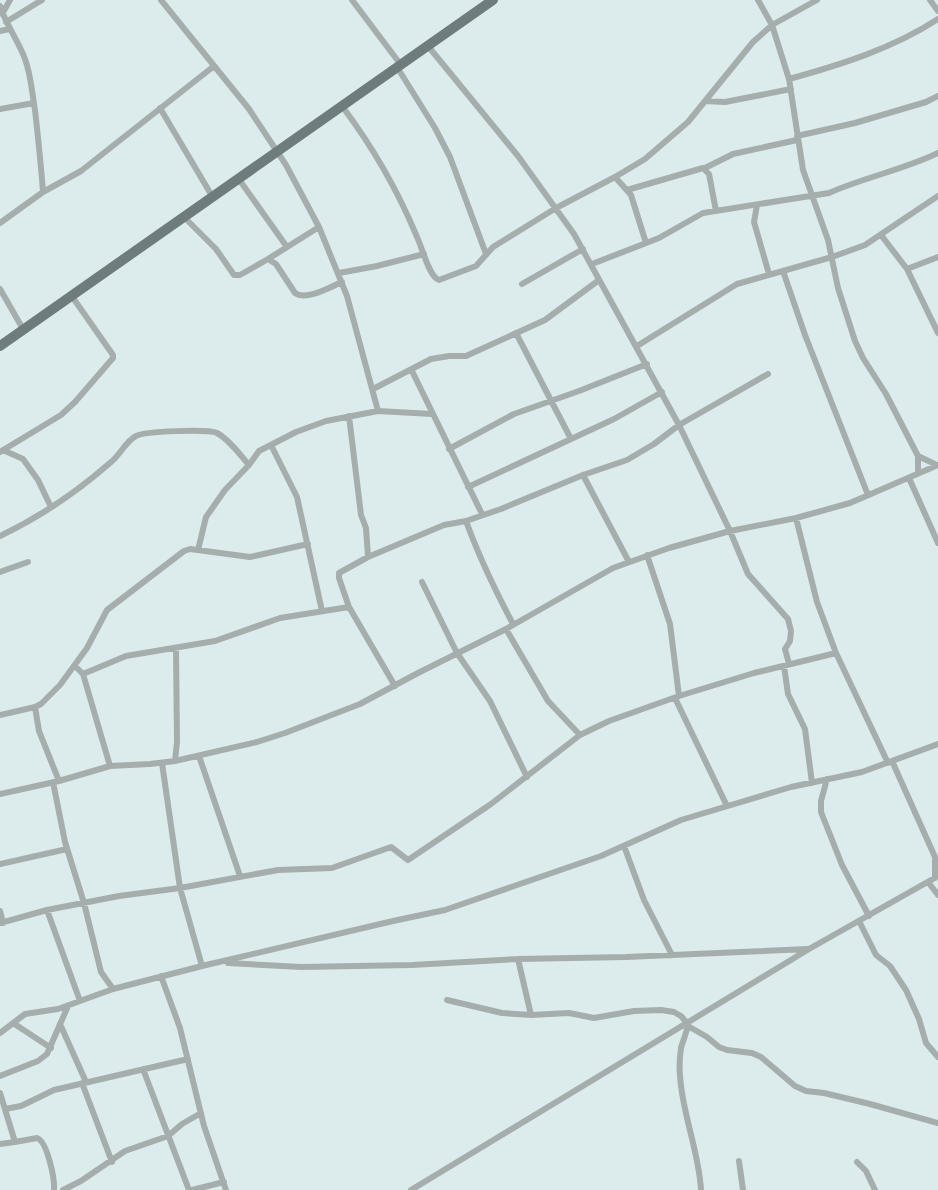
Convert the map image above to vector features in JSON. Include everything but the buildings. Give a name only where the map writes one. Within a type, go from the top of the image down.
[{"type":"main road","points":[[0,346],[493,0]]},
{"type":"street","points":[[2,14],[10,0]]},
{"type":"street","points":[[6,22],[42,0]]},
{"type":"street","points":[[161,0],[249,110],[286,165],[320,227],[342,282],[378,411]]},
{"type":"street","points":[[352,0],[399,66],[435,128],[450,157],[486,254]]},
{"type":"street","points":[[758,0],[772,25],[789,79],[803,170],[811,196],[824,228],[832,257],[838,288],[863,358],[886,394],[918,456],[918,472]]},
{"type":"street","points":[[342,106],[365,138],[416,235],[432,275],[439,280],[472,269],[481,262],[486,254],[494,247],[556,208],[615,178],[645,159],[688,122],[753,42],[772,25],[817,0]]},
{"type":"street","points":[[930,0],[938,11]]},
{"type":"street","points":[[0,6],[2,14],[25,60],[34,103],[43,192]]},
{"type":"street","points":[[789,79],[856,58],[923,29],[938,19]]},
{"type":"street","points":[[0,31],[9,29]]},
{"type":"street","points":[[428,46],[518,156],[556,208],[583,249],[679,425],[730,531],[748,574],[788,619],[791,631],[790,641],[785,650],[788,694],[805,729],[812,783]]},
{"type":"street","points":[[0,223],[43,192],[81,171],[214,66]]},
{"type":"street","points":[[705,101],[726,102],[791,89]]},
{"type":"street","points":[[627,190],[705,168],[733,154],[862,121],[926,102],[938,96]]},
{"type":"street","points":[[0,109],[34,103]]},
{"type":"street","points":[[160,108],[212,196]]},
{"type":"street","points":[[592,264],[669,234],[694,217],[716,211],[829,193],[849,184],[916,163],[938,153]]},
{"type":"street","points":[[705,168],[709,174],[716,211]]},
{"type":"street","points":[[238,178],[287,247]]},
{"type":"street","points":[[615,178],[627,190],[636,209],[646,243]]},
{"type":"street","points":[[637,346],[737,284],[832,257],[864,245],[938,196]]},
{"type":"street","points":[[757,205],[754,222],[769,274]]},
{"type":"street","points":[[184,216],[216,249],[234,275],[240,275],[320,227]]},
{"type":"street","points":[[881,235],[907,269],[938,333]]},
{"type":"street","points":[[522,284],[583,249]]},
{"type":"street","points":[[338,273],[377,266],[424,254]]},
{"type":"street","points":[[907,269],[938,257]]},
{"type":"street","points":[[268,259],[276,264],[295,293],[299,295],[309,294],[342,282]]},
{"type":"street","points":[[783,271],[805,335],[868,495]]},
{"type":"street","points":[[373,389],[412,371],[420,364],[437,358],[466,356],[550,317],[599,280]]},
{"type":"street","points":[[0,289],[23,329]]},
{"type":"street","points":[[2,451],[61,415],[75,402],[113,358],[113,355],[72,295]]},
{"type":"street","points":[[516,333],[550,402],[571,439]]},
{"type":"street","points":[[449,449],[514,414],[550,402],[647,364]]},
{"type":"street","points":[[412,371],[482,514]]},
{"type":"street","points":[[395,686],[349,607],[339,578],[340,573],[368,557],[444,525],[466,520],[527,499],[583,475],[636,456],[679,425],[768,374]]},
{"type":"street","points":[[468,487],[614,419],[662,392]]},
{"type":"street","points":[[198,550],[206,518],[225,490],[250,465],[256,453],[296,432],[326,421],[378,411],[432,414]]},
{"type":"street","points":[[349,416],[354,470],[361,516],[366,528],[368,557]]},
{"type":"street","points":[[0,536],[51,508],[111,462],[133,438],[140,434],[173,430],[216,433],[227,441],[250,465]]},
{"type":"street","points":[[271,445],[294,489],[308,544],[322,611]]},
{"type":"street","points":[[2,451],[23,459],[38,480],[51,508]]},
{"type":"street","points":[[918,456],[938,465]]},
{"type":"street","points":[[0,794],[56,782],[110,766],[162,763],[199,756],[257,742],[310,725],[360,704],[506,629],[607,571],[647,555],[730,531],[796,518],[850,503],[909,478],[918,472],[938,465]]},
{"type":"street","points":[[583,475],[629,562]]},
{"type":"street","points":[[909,478],[938,543]]},
{"type":"street","points":[[411,1190],[688,1025],[809,949],[936,877],[935,857],[836,653],[818,602],[796,518]]},
{"type":"street","points":[[466,520],[478,554],[494,589],[513,624]]},
{"type":"street","points":[[0,715],[35,707],[48,697],[75,666],[87,648],[103,615],[112,606],[184,551],[190,549],[250,557],[308,544]]},
{"type":"street","points":[[647,555],[670,624],[677,697],[727,806]]},
{"type":"street","points":[[0,572],[28,562]]},
{"type":"street","points":[[422,582],[457,653],[490,701],[527,777]]},
{"type":"street","points":[[82,674],[126,656],[215,641],[280,618],[349,607]]},
{"type":"street","points":[[506,629],[548,701],[580,735]]},
{"type":"street","points":[[175,761],[178,742],[176,648]]},
{"type":"street","points":[[0,911],[1,923],[47,910],[119,896],[180,888],[278,870],[332,868],[391,847],[406,860],[411,859],[527,777],[542,763],[580,735],[610,721],[677,697],[786,665],[836,653]]},
{"type":"street","points":[[75,666],[82,674],[110,766]]},
{"type":"street","points":[[35,707],[41,737],[56,782],[67,849],[84,903],[101,972],[113,989]]},
{"type":"street","points":[[0,1033],[31,1012],[68,1006],[113,989],[393,920],[445,910],[545,877],[624,846],[681,820],[827,779],[862,772],[938,744]]},
{"type":"street","points":[[199,756],[240,876]]},
{"type":"street","points":[[162,763],[180,888],[202,966]]},
{"type":"street","points":[[827,779],[821,801],[822,812],[842,866],[869,916]]},
{"type":"street","points":[[624,846],[644,900],[672,955]]},
{"type":"street","points":[[0,864],[67,849]]},
{"type":"street","points":[[928,882],[938,895]]},
{"type":"street","points":[[47,910],[80,1001]]},
{"type":"street","points":[[859,921],[876,955],[890,966],[906,990],[919,1020],[926,1043],[938,1057]]},
{"type":"street","points":[[220,962],[301,967],[412,965],[518,959],[672,955],[809,949]]},
{"type":"street","points":[[518,959],[530,1015]]},
{"type":"street","points":[[161,976],[180,1028],[201,1113],[226,1190]]},
{"type":"street","points":[[447,1000],[502,1013],[530,1015],[568,1013],[594,1018],[634,1012],[661,1010],[674,1012],[688,1025],[707,1037],[719,1047],[727,1050],[752,1053],[761,1057],[795,1086],[806,1091],[824,1093],[870,1104],[938,1123]]},
{"type":"street","points":[[0,1076],[38,1061],[47,1054],[51,1048],[68,1006]]},
{"type":"street","points":[[13,1023],[51,1048]]},
{"type":"street","points":[[60,1024],[84,1083],[112,1162]]},
{"type":"street","points":[[688,1025],[681,1048],[679,1074],[681,1089],[701,1174],[702,1190]]},
{"type":"street","points":[[5,1109],[21,1106],[54,1090],[188,1059]]},
{"type":"street","points":[[143,1069],[189,1190]]},
{"type":"street","points":[[0,1093],[15,1142]]},
{"type":"street","points":[[63,1190],[81,1182],[125,1152],[168,1136],[182,1124],[201,1113]]},
{"type":"street","points":[[0,1144],[40,1139],[54,1173],[54,1190]]},
{"type":"street","points":[[739,1161],[743,1190]]},
{"type":"street","points":[[857,1162],[866,1171],[875,1190]]},
{"type":"street","points":[[192,1190],[224,1182]]}]
